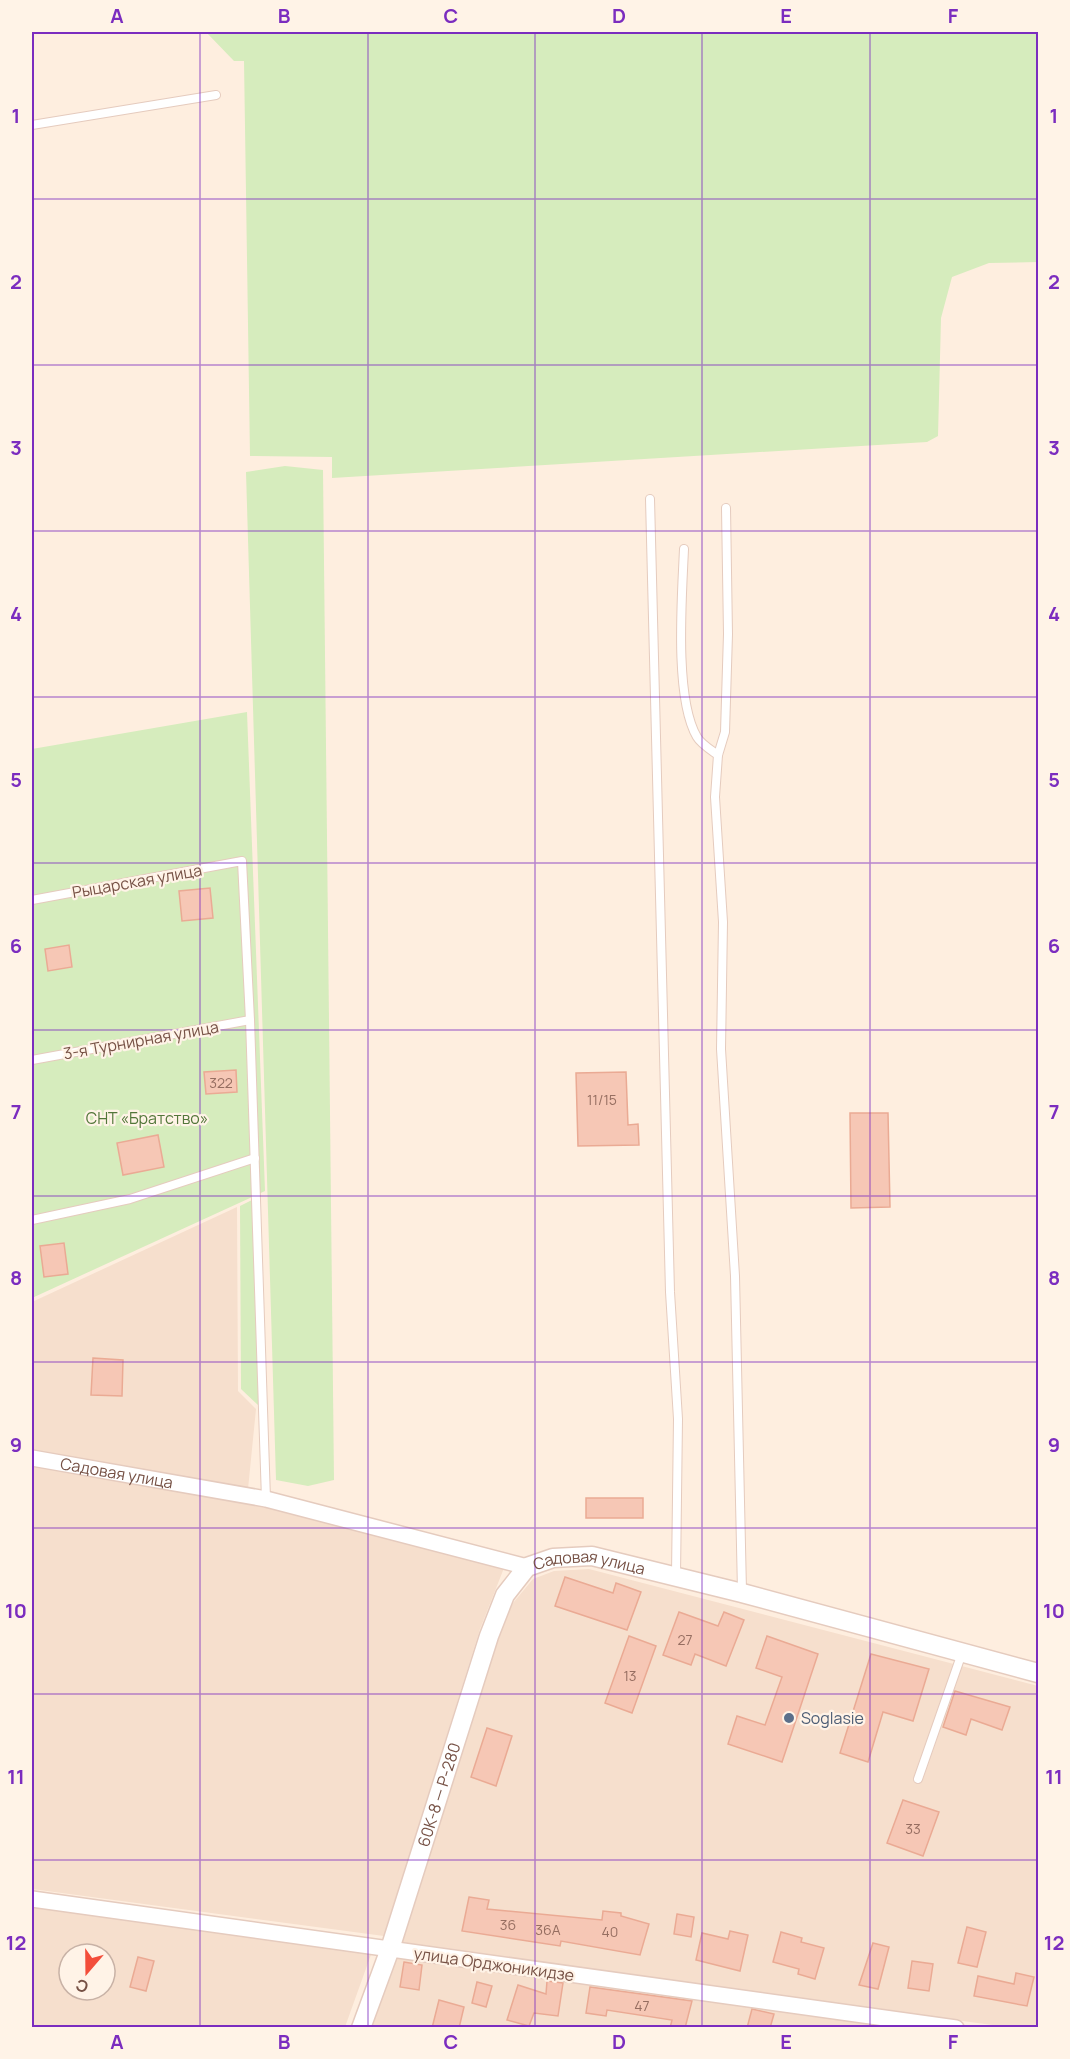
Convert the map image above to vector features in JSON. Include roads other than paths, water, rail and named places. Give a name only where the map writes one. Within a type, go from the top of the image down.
[{"type":"street","name":"Садовая улица","points":[[32,1458],[266,1499],[527,1568],[553,1558],[592,1556],[742,1593],[1038,1673]]},
{"type":"street","name":"60К-8 — Р-280","points":[[361,2028],[390,1949],[489,1636],[505,1595],[527,1568]]},
{"type":"street","name":"улица Орджоникидзе","points":[[32,1899],[956,2028]]},
{"type":"lane","points":[[32,125],[216,95]]},
{"type":"lane","points":[[650,499],[670,1292],[678,1419],[676,1577]]},
{"type":"lane","points":[[726,508],[728,634],[725,732],[718,755],[715,797],[723,922],[721,1049],[735,1276],[742,1593]]},
{"type":"lane","points":[[684,549],[681,643],[687,713],[698,739],[718,755]]},
{"type":"lane","name":"Рыцарская улица","points":[[32,900],[242,861],[250,1020]]},
{"type":"lane","points":[[250,1020],[266,1499]]},
{"type":"lane","name":"3-я Турнирная улица","points":[[32,1060],[250,1020]]},
{"type":"lane","points":[[32,1220],[130,1199],[255,1158]]},
{"type":"lane","points":[[918,1779],[963,1653]]},
{"type":"place","name":"Soglasie","points":[[789,1718]]},
{"type":"park label","name":"СНТ «Братство»","points":[[147,1118]]}]
